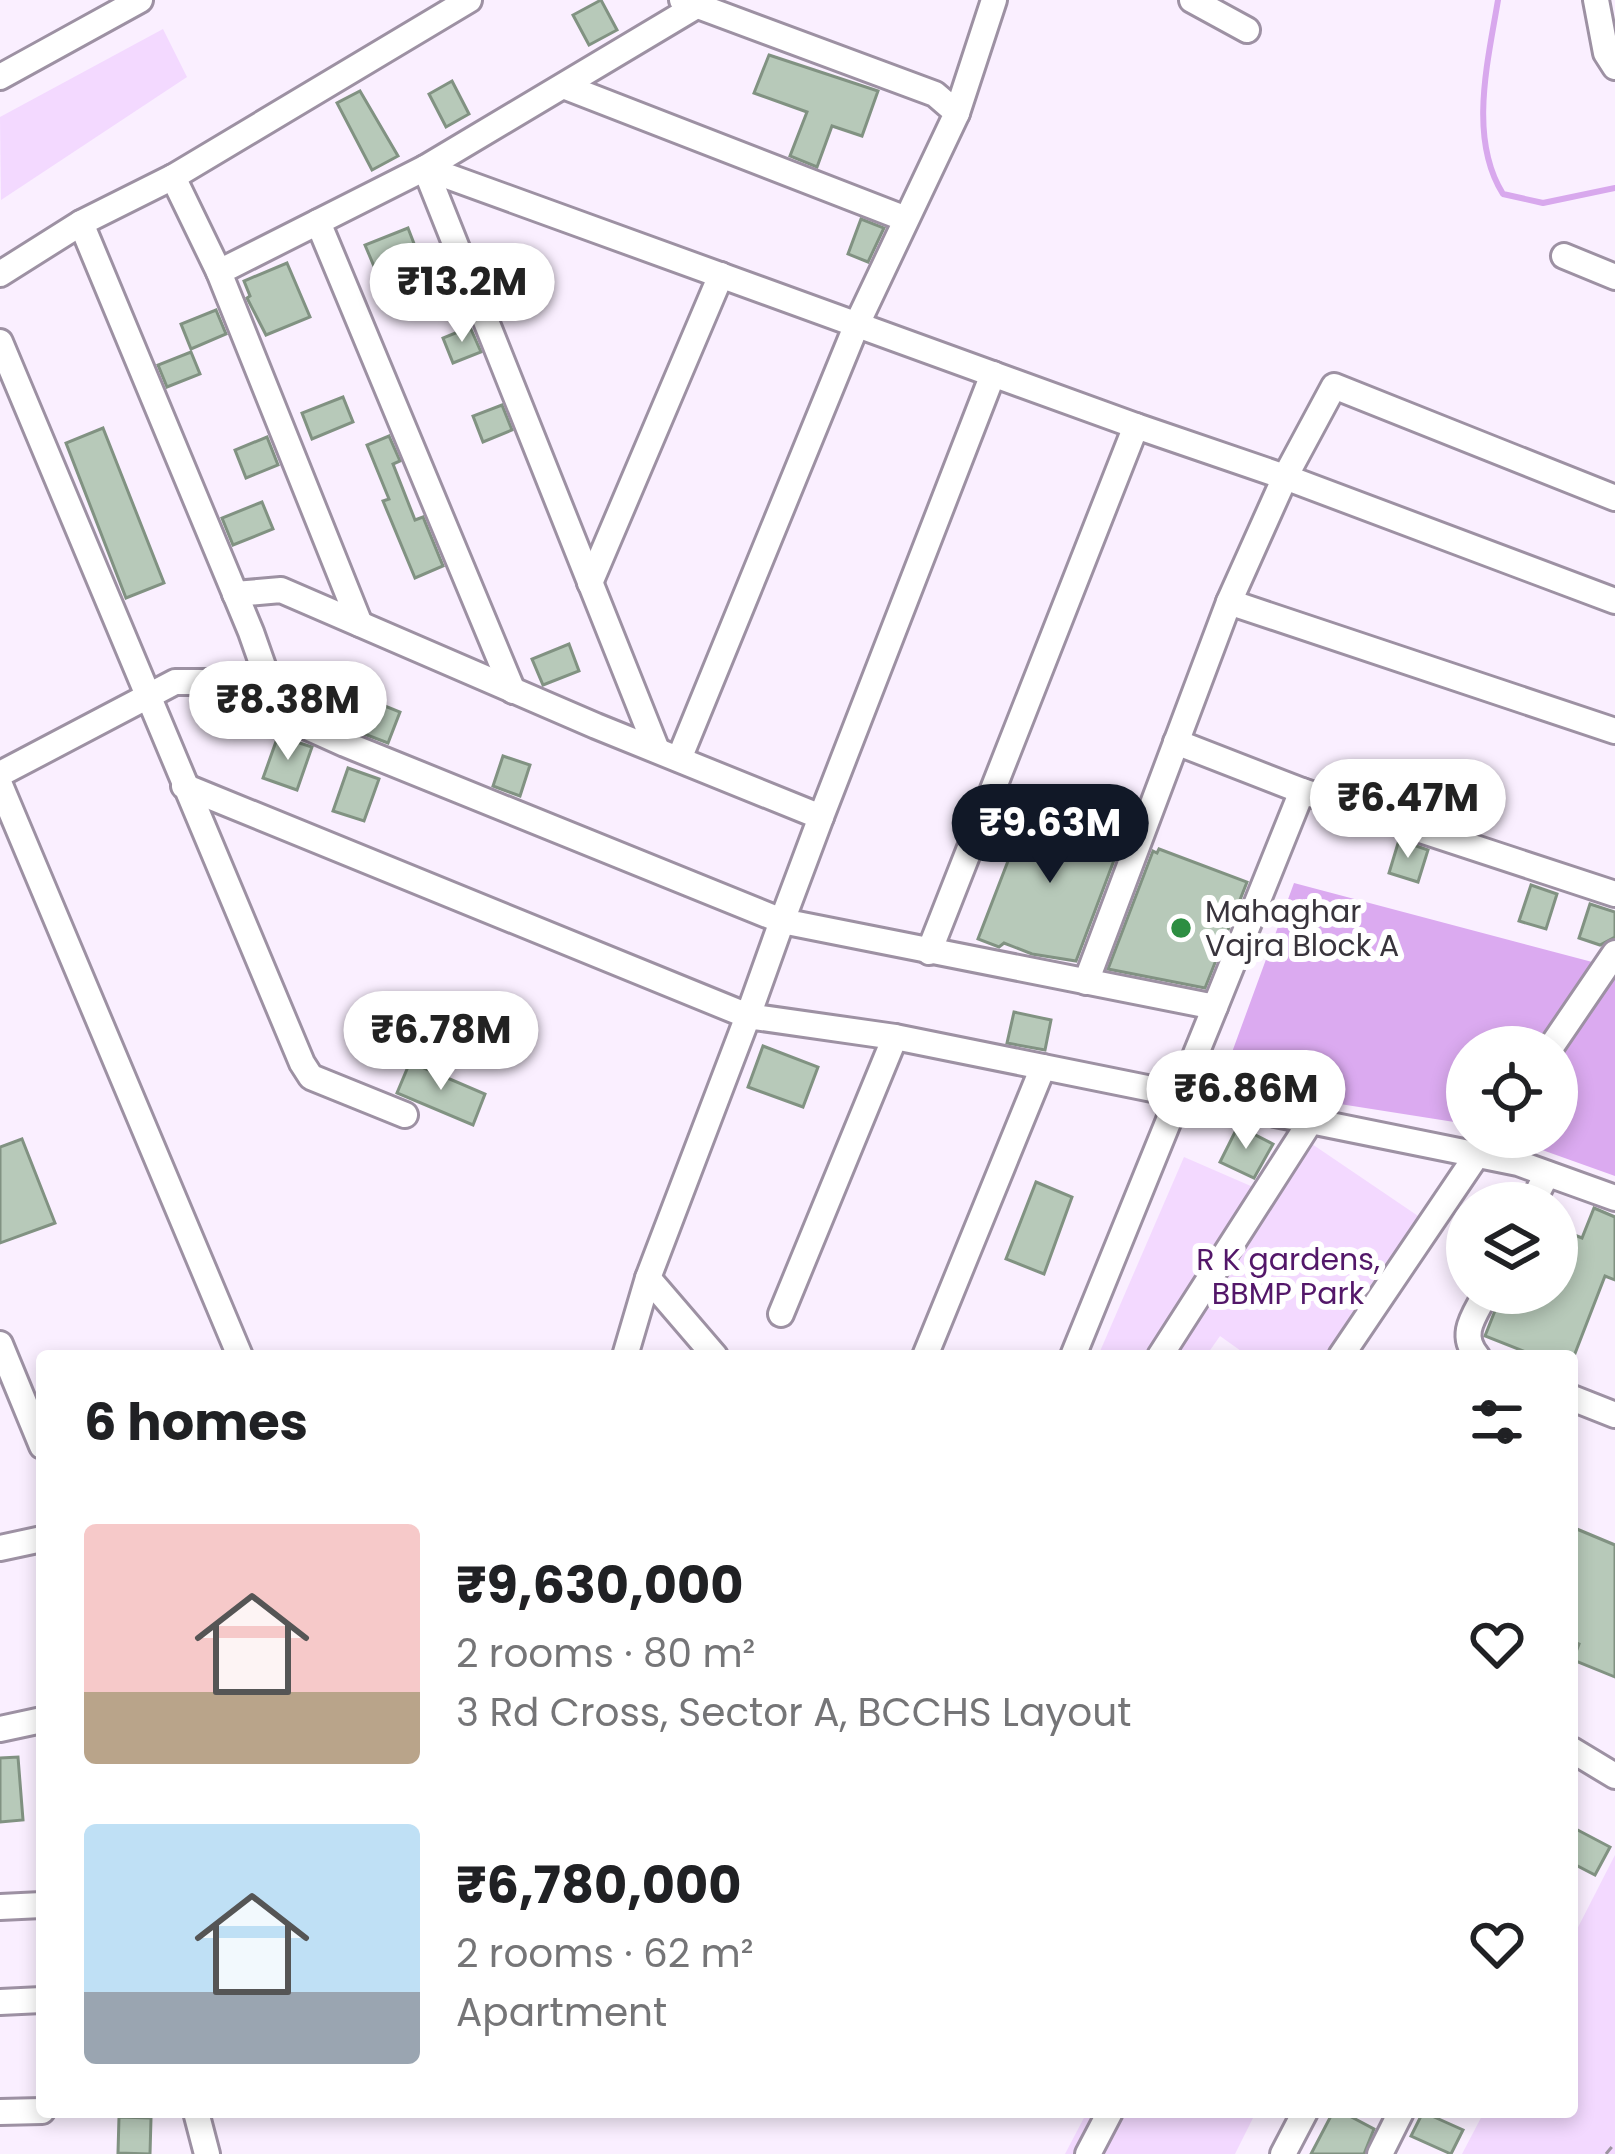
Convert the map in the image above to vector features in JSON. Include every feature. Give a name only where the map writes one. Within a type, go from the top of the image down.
[{"type":"street","points":[[0,77],[140,0]]},
{"type":"street","points":[[0,274],[469,0]]},
{"type":"street","points":[[668,754],[857,324],[957,113],[994,0]]},
{"type":"street","points":[[1192,0],[1246,30]]},
{"type":"street","points":[[1596,0],[1606,53],[1615,67]]},
{"type":"street","points":[[219,272],[425,168],[566,87],[690,3],[935,94],[957,113]]},
{"type":"street","points":[[566,87],[906,219]]},
{"type":"street","points":[[425,168],[1615,601]]},
{"type":"street","points":[[425,168],[590,583],[668,754]]},
{"type":"street","points":[[173,177],[219,272],[360,624]]},
{"type":"street","points":[[319,222],[513,691]]},
{"type":"street","points":[[81,223],[235,594],[270,686],[266,708]]},
{"type":"street","points":[[1564,256],[1615,277]]},
{"type":"street","points":[[590,583],[721,275]]},
{"type":"street","points":[[0,342],[310,1077],[405,1115]]},
{"type":"street","points":[[627,1350],[649,1278],[821,817],[993,374]]},
{"type":"street","points":[[1086,982],[1229,602],[1285,478],[1334,386],[1615,498]]},
{"type":"street","points":[[929,952],[1136,426]]},
{"type":"street","points":[[235,594],[281,590],[821,817]]},
{"type":"street","points":[[1229,602],[1615,731]]},
{"type":"street","points":[[0,774],[175,682],[208,682],[782,921],[1215,1007]]},
{"type":"street","points":[[1176,742],[1303,791],[1615,894]]},
{"type":"street","points":[[0,785],[237,1350]]},
{"type":"street","points":[[184,786],[748,1016],[895,1036],[1310,1122],[1446,1141]]},
{"type":"street","points":[[1075,1350],[1303,791]]},
{"type":"street","points":[[1565,1026],[1615,953]]},
{"type":"street","points":[[781,1314],[895,1036]]},
{"type":"street","points":[[927,1350],[1042,1067]]},
{"type":"street","points":[[1164,1350],[1310,1122]]},
{"type":"street","points":[[1345,1350],[1475,1158]]},
{"type":"street","points":[[1510,1158],[1615,1198]]},
{"type":"street","points":[[1543,1182],[1547,1174]]},
{"type":"street","points":[[649,1278],[710,1350]]},
{"type":"street","points":[[1472,1350],[1467,1330],[1475,1314]]},
{"type":"street","points":[[0,1344],[36,1431]]},
{"type":"street","points":[[1578,1400],[1615,1415]]},
{"type":"street","points":[[0,1548],[36,1540]]},
{"type":"street","points":[[0,1729],[36,1721]]},
{"type":"street","points":[[1578,1754],[1615,1776]]},
{"type":"street","points":[[0,1907],[36,1905]]},
{"type":"street","points":[[0,2002],[36,2000]]},
{"type":"street","points":[[0,2112],[36,2111]]},
{"type":"street","points":[[198,2118],[207,2154]]},
{"type":"street","points":[[1088,2154],[1107,2118]]},
{"type":"street","points":[[1283,2154],[1302,2118]]},
{"type":"street","points":[[1379,2154],[1398,2118]]},
{"type":"path","points":[[1606,2154],[1615,2143]]},
{"type":"green space","points":[[163,29],[187,77],[1,200],[0,117]]},
{"type":"green space","name":"R K gardens, BBMP Park","points":[[1309,1142],[1424,1220],[1335,1350],[1240,1350],[1220,1336],[1210,1350],[1101,1350],[1184,1157],[1274,1196]]},
{"type":"green space","points":[[1615,1855],[1615,2154],[1462,2154],[1481,2118],[1578,2118],[1578,1927]]},
{"type":"green space","points":[[1084,2118],[1253,2118],[1235,2154],[1065,2154]]},
{"type":"shaded area","points":[[1294,883],[1615,968],[1615,1176],[1565,1158],[1578,1158],[1578,1026],[1446,1026],[1446,1121],[1220,1085]]},
{"type":"building","points":[[601,0],[617,30],[589,45],[573,15]]},
{"type":"building","points":[[769,55],[878,91],[862,136],[832,126],[817,167],[790,156],[807,112],[754,93]]},
{"type":"building","points":[[452,81],[469,114],[446,127],[429,94]]},
{"type":"building","points":[[360,91],[398,156],[372,170],[337,103]]},
{"type":"building","points":[[861,219],[884,228],[868,262],[848,254]]},
{"type":"building","points":[[408,228],[418,254],[376,271],[365,245]]},
{"type":"building","points":[[287,263],[310,317],[266,335],[247,298],[244,281]]},
{"type":"building","points":[[216,310],[226,334],[191,349],[181,324]]},
{"type":"building","points":[[470,327],[481,352],[453,363],[443,338]]},
{"type":"building","points":[[191,352],[200,374],[167,387],[158,365]]},
{"type":"building","points":[[343,397],[353,422],[312,439],[302,413]]},
{"type":"building","points":[[502,405],[512,430],[483,442],[473,416]]},
{"type":"building","points":[[103,428],[164,583],[126,598],[66,443]]},
{"type":"building","points":[[389,436],[400,461],[393,464],[415,520],[423,517],[443,566],[415,578],[383,501],[389,499],[367,445]]},
{"type":"building","points":[[267,437],[278,465],[246,478],[235,450]]},
{"type":"building","points":[[262,502],[273,529],[233,545],[222,518]]},
{"type":"building","points":[[569,644],[579,671],[543,685],[532,659]]},
{"type":"building","points":[[370,700],[400,712],[388,743],[359,732]]},
{"type":"building","points":[[278,736],[312,747],[297,790],[263,778]]},
{"type":"building","points":[[503,756],[530,765],[520,796],[493,786]]},
{"type":"building","points":[[348,768],[379,779],[364,821],[333,811]]},
{"type":"building","points":[[1030,804],[1122,839],[1076,961],[978,939]]},
{"type":"building","points":[[1399,840],[1428,850],[1418,882],[1389,873]]},
{"type":"building","name":"Mahaghar Vajra Block A","points":[[1159,849],[1247,882],[1205,988],[1108,969],[1153,851]]},
{"type":"building","points":[[1531,885],[1557,894],[1546,929],[1519,921]]},
{"type":"building","points":[[1590,904],[1615,912],[1615,937],[1600,945],[1579,938]]},
{"type":"building","points":[[1014,1012],[1051,1020],[1045,1050],[1007,1043]]},
{"type":"building","points":[[763,1046],[818,1067],[803,1107],[748,1087]]},
{"type":"building","points":[[410,1062],[485,1094],[473,1125],[397,1093]]},
{"type":"building","points":[[1238,1126],[1273,1144],[1254,1178],[1220,1162]]},
{"type":"building","points":[[22,1139],[55,1223],[0,1243],[0,1147]]},
{"type":"building","points":[[1036,1182],[1072,1197],[1044,1274],[1006,1259]]},
{"type":"building","points":[[1594,1208],[1615,1217],[1615,1280],[1605,1276],[1576,1350],[1521,1350],[1485,1336],[1494,1314],[1578,1314],[1578,1236],[1582,1238]]},
{"type":"building","points":[[1578,1530],[1615,1545],[1615,1677],[1578,1662]]},
{"type":"building","points":[[18,1757],[23,1820],[0,1822],[0,1758]]},
{"type":"building","points":[[1578,1830],[1610,1847],[1595,1875],[1578,1866]]},
{"type":"building","points":[[119,2118],[151,2118],[150,2154],[118,2153]]},
{"type":"building","points":[[1330,2118],[1353,2118],[1374,2129],[1364,2154],[1311,2154]]},
{"type":"building","points":[[1420,2118],[1436,2118],[1463,2130],[1451,2154],[1411,2136]]},
{"type":"waterway","points":[[1498,0],[1483,124],[1492,172],[1503,194],[1543,203],[1615,188]]},
{"type":"place","name":"Mahaghar Vajra Block A","points":[[1181,928]]}]
